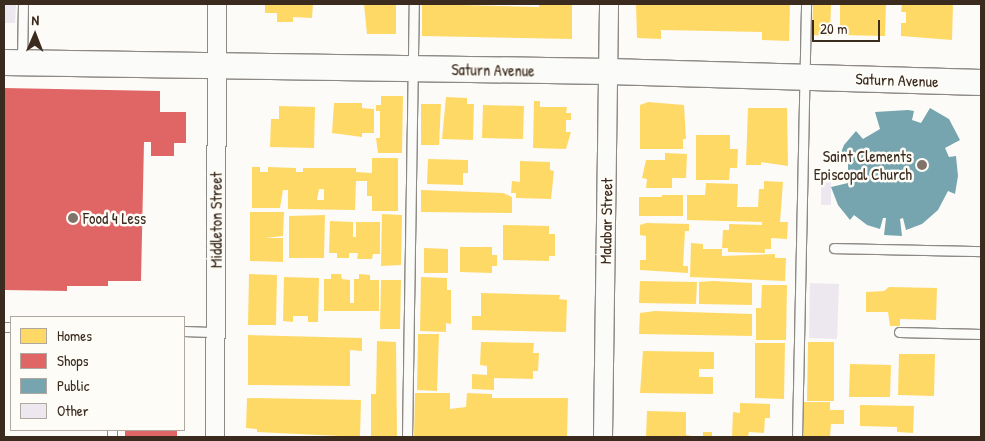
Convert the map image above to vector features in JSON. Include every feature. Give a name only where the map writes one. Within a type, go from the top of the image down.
[{"type":"street","name":"Middleton Street","points":[[216,437],[215,64],[217,4]]},
{"type":"street","name":"Malabar Street","points":[[603,437],[608,4]]},
{"type":"street","name":"Saturn Avenue","points":[[13,63],[215,64],[608,71],[981,82]]},
{"type":"lane","points":[[13,63],[23,4]]},
{"type":"lane","points":[[407,437],[414,4]]},
{"type":"lane","points":[[797,437],[806,4]]},
{"type":"lane","points":[[834,248],[981,251]]},
{"type":"lane","points":[[185,331],[217,332]]},
{"type":"lane","points":[[899,332],[981,334]]},
{"type":"building: Homes","points":[[265,4],[313,4],[312,18],[293,17],[293,22],[277,22],[277,13],[265,13]]},
{"type":"building: Homes","points":[[364,4],[396,4],[396,34],[367,34]]},
{"type":"building: Homes","points":[[422,4],[539,7],[539,4],[572,4],[572,39],[422,36]]},
{"type":"building: Homes","points":[[636,4],[790,4],[789,41],[762,40],[762,32],[661,30],[661,39],[637,38]]},
{"type":"building: Homes","points":[[813,4],[831,4],[830,36],[812,35]]},
{"type":"building: Homes","points":[[840,4],[886,5],[885,36],[840,35]]},
{"type":"building: Homes","points":[[902,4],[953,4],[952,40],[901,36],[901,23],[906,23],[906,12],[901,12]]},
{"type":"building: Homes","points":[[381,96],[403,96],[402,153],[378,153],[376,138],[380,138],[380,111],[376,111],[376,105],[381,105]]},
{"type":"building: Homes","points":[[446,97],[467,98],[467,104],[474,104],[473,140],[442,139]]},
{"type":"building: Homes","points":[[534,101],[540,101],[540,107],[567,107],[566,113],[571,113],[571,120],[566,120],[566,132],[571,132],[566,149],[533,148]]},
{"type":"building: Homes","points":[[648,102],[684,105],[686,139],[683,139],[683,149],[640,149],[640,105]]},
{"type":"building: Homes","points":[[334,103],[362,103],[362,108],[374,109],[374,133],[362,133],[362,137],[332,133]]},
{"type":"building: Homes","points":[[421,104],[441,104],[439,145],[421,145]]},
{"type":"building: Homes","points":[[483,105],[524,106],[523,139],[482,138]]},
{"type":"building: Homes","points":[[279,106],[315,107],[314,148],[270,147],[271,119],[279,119]]},
{"type":"building: Homes","points":[[748,108],[787,108],[788,166],[761,162],[761,165],[746,165]]},
{"type":"building: Homes","points":[[696,135],[730,135],[730,149],[738,149],[737,168],[730,168],[729,180],[696,180]]},
{"type":"building: Homes","points":[[665,153],[687,154],[686,178],[672,178],[672,188],[646,188],[647,179],[642,178],[646,160],[665,160]]},
{"type":"building: Homes","points":[[372,158],[398,158],[398,211],[372,211],[372,196],[367,196],[367,181],[356,181],[355,210],[288,209],[288,190],[283,190],[280,208],[252,208],[252,167],[260,167],[260,172],[268,172],[268,167],[296,168],[296,172],[303,172],[303,168],[356,168],[356,172],[372,173]],"holes":[[[319,189],[324,189],[324,200],[317,200]]]},
{"type":"building: Homes","points":[[428,159],[468,160],[468,173],[463,173],[463,185],[427,184]]},
{"type":"building: Homes","points":[[520,161],[550,162],[550,170],[554,171],[551,199],[516,198],[516,193],[511,193],[512,181],[520,182]]},
{"type":"building: Homes","points":[[764,181],[783,182],[780,222],[788,222],[787,239],[771,238],[771,249],[765,249],[765,253],[728,252],[728,248],[722,248],[723,230],[729,230],[729,224],[762,225],[762,222],[687,220],[687,195],[705,195],[706,183],[738,184],[737,207],[758,207],[759,189],[764,189]]},
{"type":"building: Homes","points":[[421,190],[503,193],[512,197],[512,213],[421,212]]},
{"type":"building: Homes","points":[[662,195],[683,195],[683,216],[639,216],[639,197],[662,197]]},
{"type":"building: Homes","points":[[250,212],[284,212],[283,236],[265,238],[283,238],[283,262],[250,261]]},
{"type":"building: Homes","points":[[382,214],[402,215],[401,265],[381,266]]},
{"type":"building: Homes","points":[[325,215],[324,258],[289,258],[289,216]]},
{"type":"building: Homes","points":[[330,221],[353,222],[353,237],[356,237],[356,222],[380,222],[380,254],[373,254],[372,259],[357,259],[358,253],[349,253],[349,258],[337,258],[337,253],[329,253]]},
{"type":"building: Homes","points":[[646,223],[689,224],[689,231],[685,231],[683,266],[688,266],[688,273],[640,270],[640,260],[646,260],[646,236],[640,235],[640,225]]},
{"type":"building: Homes","points":[[503,225],[549,226],[549,234],[555,234],[555,256],[549,256],[549,261],[503,260]]},
{"type":"building: Homes","points":[[691,243],[703,244],[703,249],[722,249],[722,256],[775,254],[775,258],[786,258],[785,281],[690,277]]},
{"type":"building: Homes","points":[[460,247],[492,247],[492,255],[497,255],[497,266],[492,266],[492,273],[460,272]]},
{"type":"building: Homes","points":[[424,248],[448,249],[448,273],[424,273]]},
{"type":"building: Homes","points":[[249,274],[277,275],[276,325],[248,325]]},
{"type":"building: Homes","points":[[331,274],[341,274],[342,279],[350,280],[350,303],[354,303],[354,279],[359,279],[359,274],[370,275],[370,280],[379,280],[379,311],[324,311],[324,279],[331,279]]},
{"type":"building: Homes","points":[[284,277],[319,278],[318,322],[308,322],[308,316],[293,316],[293,322],[283,321]]},
{"type":"building: Homes","points":[[421,277],[447,278],[447,290],[451,290],[451,324],[446,323],[446,332],[420,331]]},
{"type":"building: Homes","points":[[381,280],[401,280],[400,329],[380,329]]},
{"type":"building: Homes","points":[[640,281],[697,282],[696,304],[639,303]]},
{"type":"building: Homes","points":[[699,282],[752,283],[752,305],[699,304]]},
{"type":"building: Homes","points":[[762,285],[787,285],[786,340],[756,340],[756,308],[761,308]]},
{"type":"building: Homes","points":[[889,287],[937,288],[936,320],[900,319],[900,326],[890,326],[888,312],[866,312],[866,292],[884,291]]},
{"type":"building: Homes","points":[[481,293],[560,295],[559,299],[567,300],[566,332],[472,330],[472,316],[481,316]]},
{"type":"building: Homes","points":[[655,311],[752,314],[752,336],[639,334],[640,313]]},
{"type":"building: Homes","points":[[418,334],[439,334],[437,391],[417,390]]},
{"type":"building: Homes","points":[[248,335],[362,338],[362,351],[350,350],[350,386],[248,385]]},
{"type":"building: Homes","points":[[377,341],[396,342],[397,437],[371,437],[371,394],[376,394]]},
{"type":"building: Homes","points":[[481,342],[534,343],[533,353],[539,353],[538,371],[533,371],[533,379],[494,378],[494,390],[472,389],[472,374],[487,375],[487,366],[480,365]]},
{"type":"building: Homes","points":[[808,342],[834,342],[834,401],[807,401]]},
{"type":"building: Homes","points":[[755,343],[785,343],[784,399],[755,398]]},
{"type":"building: Homes","points":[[643,351],[714,352],[714,369],[699,369],[699,377],[713,377],[713,394],[640,393]]},
{"type":"building: Homes","points":[[899,354],[935,354],[934,396],[898,395]]},
{"type":"building: Homes","points":[[850,364],[891,365],[890,397],[849,397]]},
{"type":"building: Homes","points":[[415,393],[450,393],[450,409],[466,407],[467,393],[492,394],[492,398],[568,398],[567,437],[414,437]]},
{"type":"building: Homes","points":[[247,398],[361,400],[360,437],[257,432],[257,429],[246,428]]},
{"type":"building: Homes","points":[[804,402],[830,402],[830,410],[844,410],[844,424],[831,424],[830,437],[803,437]]},
{"type":"building: Homes","points":[[740,403],[770,404],[770,418],[765,418],[764,433],[749,432],[748,437],[732,437],[733,412],[740,413]]},
{"type":"building: Homes","points":[[860,405],[914,406],[913,433],[897,432],[897,427],[860,426]]},
{"type":"building: Homes","points":[[647,411],[686,412],[686,435],[698,437],[646,437]]},
{"type":"building: Homes","points":[[703,432],[712,432],[712,437],[703,437]]},
{"type":"building: Shops","name":"Food 4 Less","points":[[4,88],[160,91],[160,112],[186,112],[186,143],[174,143],[174,156],[151,156],[151,142],[144,142],[141,281],[108,281],[108,286],[67,286],[67,291],[4,290]]},
{"type":"building: Shops","points":[[125,431],[177,431],[177,437],[125,437]]},
{"type":"building: Public","points":[[930,108],[949,119],[960,140],[945,148],[949,157],[956,156],[958,176],[955,194],[948,191],[938,210],[922,224],[906,230],[903,218],[900,219],[902,236],[884,235],[886,218],[883,218],[880,229],[867,225],[854,215],[850,220],[838,205],[831,187],[848,183],[848,163],[838,160],[844,145],[856,131],[863,139],[880,129],[875,112],[914,111],[912,120],[921,123]]},
{"type":"building: Other","points":[[4,4],[16,4],[15,23],[4,23]]},
{"type":"building: Other","points":[[821,180],[831,180],[831,205],[821,205]]},
{"type":"building: Other","points":[[810,283],[839,284],[837,339],[809,338]]},
{"type":"place","name":"Saint Clements Episcopal Church","points":[[922,165]]},
{"type":"place","name":"Food 4 Less","points":[[73,218]]}]
